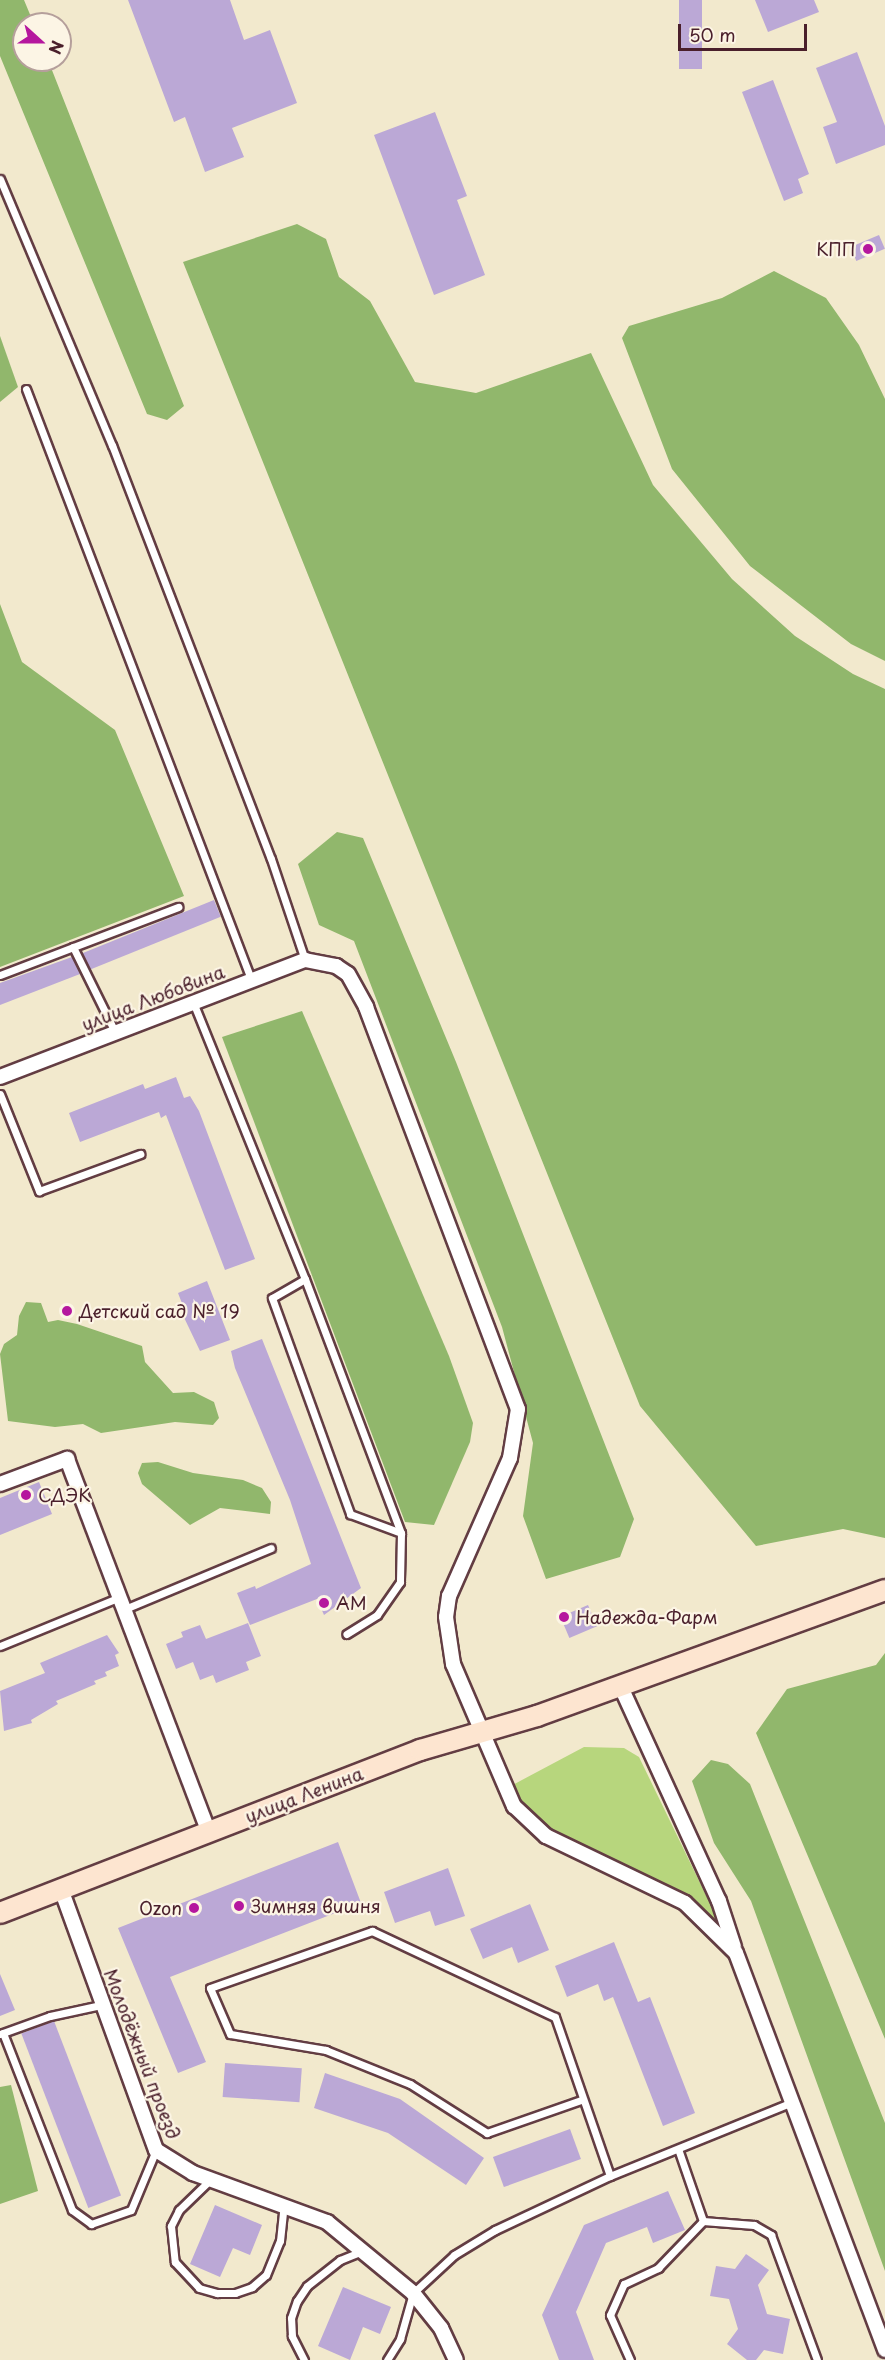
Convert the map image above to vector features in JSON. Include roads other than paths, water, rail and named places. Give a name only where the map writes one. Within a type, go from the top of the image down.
[{"type":"main road","name":"улица Ленина","points":[[0,1913],[420,1750],[482,1732],[616,1686],[885,1590]]},
{"type":"street","name":"улица Любовина","points":[[0,1077],[305,960],[320,961],[348,974],[366,1007],[518,1409],[510,1458],[449,1596],[446,1617],[453,1664],[482,1732]]},
{"type":"street","points":[[0,1484],[67,1459],[209,1832]]},
{"type":"street","points":[[616,1686],[719,1901],[790,2103],[885,2350]]},
{"type":"street","points":[[482,1732],[514,1806],[546,1836],[685,1903],[736,1953]]},
{"type":"street","name":"Молодёжный проезд","points":[[61,1889],[101,2005],[156,2150],[193,2173],[284,2203],[327,2222],[413,2294],[441,2328],[456,2360]]},
{"type":"lane","points":[[0,179],[116,457],[267,848],[305,960]]},
{"type":"lane","points":[[26,389],[251,979]]},
{"type":"lane","points":[[0,975],[178,907]]},
{"type":"lane","points":[[73,946],[115,1032]]},
{"type":"lane","points":[[193,1002],[305,1279],[401,1533],[400,1582],[378,1615],[347,1634]]},
{"type":"lane","points":[[0,1094],[39,1191],[140,1154]]},
{"type":"lane","points":[[305,1279],[272,1298],[351,1514],[401,1533]]},
{"type":"lane","points":[[0,1646],[271,1548]]},
{"type":"lane","points":[[581,2100],[488,2133],[410,2084],[326,2050],[230,2034],[210,1988],[372,1931],[555,2017],[581,2100],[610,2176]]},
{"type":"lane","points":[[101,2005],[50,2016],[2,2034],[72,2210],[91,2224],[131,2210],[156,2150]]},
{"type":"lane","points":[[387,2360],[400,2339],[413,2294],[454,2255],[495,2230],[610,2176],[790,2103]]},
{"type":"lane","points":[[678,2149],[703,2221]]},
{"type":"lane","points":[[211,2179],[179,2210],[171,2226],[175,2262],[199,2288],[217,2294],[235,2293],[252,2287],[266,2275],[280,2241],[284,2203]]},
{"type":"lane","points":[[630,2360],[610,2315],[624,2284],[658,2268],[703,2221]]},
{"type":"lane","points":[[703,2221],[754,2225],[771,2235],[817,2360]]},
{"type":"lane","points":[[304,2360],[292,2336],[291,2318],[297,2301],[307,2286],[340,2260],[362,2251]]},
{"type":"place","name":"КПП","points":[[868,249]]},
{"type":"place","name":"Детский сад № 19","points":[[67,1311]]},
{"type":"place","name":"СДЭК","points":[[26,1495]]},
{"type":"place","name":"АМ","points":[[324,1603]]},
{"type":"place","name":"Надежда-Фарм","points":[[564,1617]]},
{"type":"place","name":"Зимняя вишня","points":[[239,1906]]},
{"type":"place","name":"Ozon","points":[[194,1908]]}]
